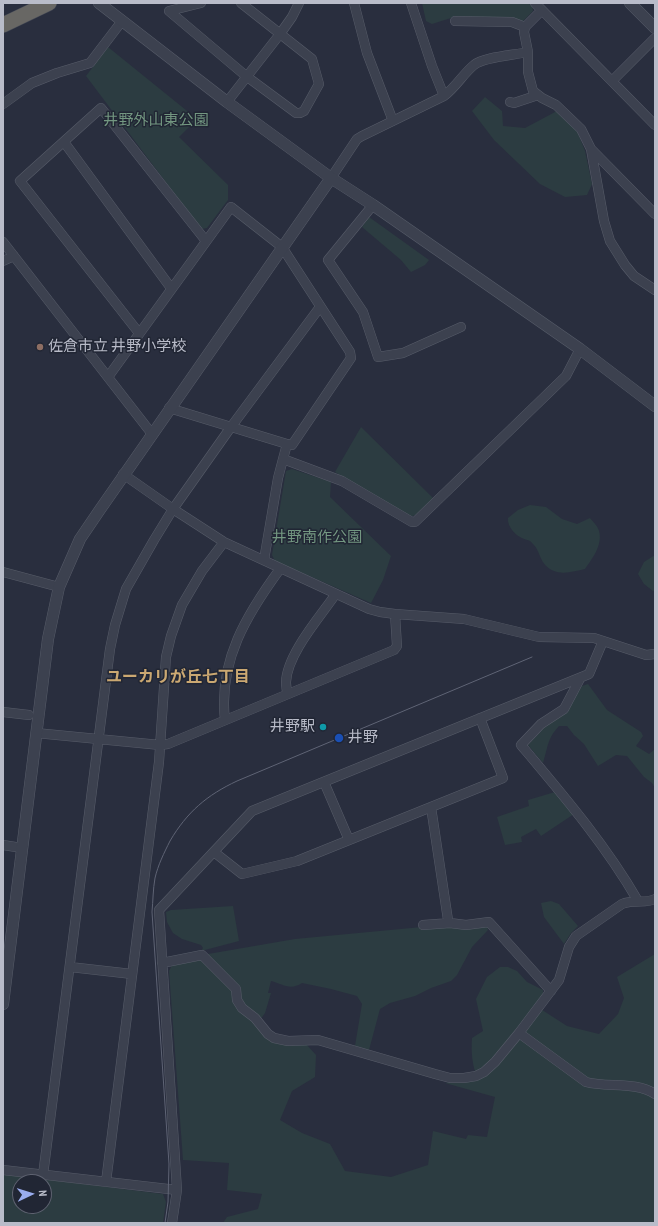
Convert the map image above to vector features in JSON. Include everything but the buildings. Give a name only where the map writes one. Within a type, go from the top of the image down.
[{"type":"highway","points":[[3,25],[49,3]]},
{"type":"street","points":[[200,3],[169,11],[246,76],[296,113],[304,111],[319,84],[312,59],[240,3]]},
{"type":"street","points":[[227,102],[280,34],[292,17],[299,3]]},
{"type":"street","points":[[354,3],[367,53],[393,121]]},
{"type":"street","points":[[411,3],[432,66],[444,96]]},
{"type":"street","points":[[630,3],[655,28]]},
{"type":"street","points":[[102,6],[227,102],[331,178],[373,205],[580,349],[655,406]]},
{"type":"street","points":[[655,125],[539,6],[525,27],[524,32],[528,52],[528,72],[533,91],[556,105],[581,129],[591,149],[604,221],[610,240],[625,265],[634,276],[655,290]]},
{"type":"street","points":[[3,104],[32,83],[57,73],[90,63],[122,21]]},
{"type":"street","points":[[455,21],[512,22],[525,27]]},
{"type":"street","points":[[612,81],[655,38]]},
{"type":"street","points":[[3,1001],[48,639],[59,587],[80,539],[123,474],[357,139],[444,96],[451,91],[474,65],[481,61],[528,52]]},
{"type":"street","points":[[510,102],[514,103],[538,95]]},
{"type":"street","points":[[139,333],[20,181],[101,108],[206,241]]},
{"type":"street","points":[[64,142],[171,288]]},
{"type":"street","points":[[591,149],[655,214]]},
{"type":"street","points":[[373,205],[328,260],[363,312],[378,357],[403,354],[461,326]]},
{"type":"street","points":[[108,377],[231,207],[282,247],[350,352],[351,358],[292,445],[169,408]]},
{"type":"street","points":[[3,242],[152,434]]},
{"type":"street","points":[[3,261],[14,256]]},
{"type":"street","points":[[43,1174],[110,649],[115,625],[126,589],[173,509],[231,427],[320,307]]},
{"type":"street","points":[[283,459],[342,481],[412,522],[415,522],[566,376],[580,349]]},
{"type":"street","points":[[264,560],[278,478],[287,444]]},
{"type":"street","points":[[123,474],[224,542],[335,595],[369,609],[395,614],[464,619],[539,637],[594,638],[646,655],[655,654]]},
{"type":"street","points":[[106,1182],[160,745],[166,657],[171,636],[182,605],[191,589],[224,542]]},
{"type":"street","points":[[225,720],[223,704],[227,673],[236,642],[260,595],[280,568]]},
{"type":"street","points":[[3,572],[59,587]]},
{"type":"street","points":[[288,694],[286,681],[293,659],[307,633],[335,595]]},
{"type":"street","points":[[36,733],[160,745],[168,744],[394,650],[397,646],[395,614]]},
{"type":"street","points":[[172,1223],[177,1190],[159,910],[252,811],[589,674],[603,641]]},
{"type":"street","points":[[582,677],[564,709],[541,724],[521,745],[573,806],[621,872],[638,901]]},
{"type":"street","points":[[3,712],[29,715]]},
{"type":"street","points":[[214,852],[242,874],[296,861],[502,778],[480,718]]},
{"type":"street","points":[[324,782],[349,840]]},
{"type":"street","points":[[431,806],[450,923]]},
{"type":"street","points":[[3,845],[22,848]]},
{"type":"street","points":[[162,963],[202,955],[236,989],[237,1000],[242,1008],[274,1038],[288,1041],[318,1040],[450,1078],[464,1078],[476,1076],[484,1072],[519,1033],[559,980],[569,947],[576,936],[622,904],[629,901],[650,902],[655,899]]},
{"type":"street","points":[[423,925],[450,923],[466,925],[489,922],[551,991]]},
{"type":"street","points":[[70,967],[132,974]]},
{"type":"street","points":[[519,1033],[586,1082],[638,1088],[655,1094]]},
{"type":"street","points":[[3,1170],[35,1174]]},
{"type":"street","points":[[52,1176],[177,1190]]},
{"type":"green space","points":[[422,3],[528,3],[532,6],[533,11],[522,22],[454,17],[432,24],[426,21]]},
{"type":"green space","name":"井野外山東公園","points":[[108,47],[197,119],[179,137],[228,185],[228,200],[207,228],[201,229],[86,76]]},
{"type":"green space","points":[[485,97],[502,111],[503,126],[525,128],[557,111],[577,131],[585,151],[592,184],[587,195],[565,197],[540,184],[494,140],[472,111]]},
{"type":"green space","points":[[369,217],[429,260],[425,265],[411,272],[401,260],[362,227]]},
{"type":"green space","points":[[361,427],[433,498],[416,515],[409,517],[335,472]]},
{"type":"green space","name":"井野南作公園","points":[[292,469],[331,482],[330,497],[391,556],[383,580],[371,603],[275,561],[272,555],[286,471]]},
{"type":"green space","points":[[530,505],[546,507],[562,519],[577,524],[590,518],[597,526],[600,536],[598,547],[585,569],[566,573],[554,571],[545,565],[535,546],[531,542],[521,538],[513,531],[509,525],[508,518],[518,510]]},
{"type":"green space","points":[[655,555],[655,590],[653,591],[644,584],[638,574],[644,562]]},
{"type":"green space","points":[[588,684],[607,710],[641,732],[643,736],[636,746],[649,754],[655,749],[655,788],[627,756],[616,755],[598,766],[584,744],[567,726],[559,726],[552,735],[548,743],[543,763],[528,745],[545,727],[566,710],[582,686]]},
{"type":"green space","points":[[555,792],[574,814],[541,836],[536,829],[521,837],[522,842],[505,845],[497,817],[529,806],[528,800]]},
{"type":"green space","points":[[551,901],[559,904],[578,926],[571,933],[564,944],[544,917],[541,903]]},
{"type":"green space","points":[[233,906],[239,941],[201,951],[203,948],[201,945],[182,939],[173,933],[167,922],[166,912],[171,910]]},
{"type":"green space","points":[[487,926],[488,930],[472,947],[457,975],[451,981],[431,988],[415,996],[390,1003],[380,1009],[369,1050],[355,1046],[362,1004],[357,996],[302,983],[290,987],[271,981],[268,993],[271,993],[265,1013],[260,1020],[245,1007],[240,1000],[240,988],[207,956],[208,954],[295,939],[422,927]]},
{"type":"green space","points":[[655,954],[655,1223],[223,1223],[227,1217],[258,1209],[262,1194],[227,1190],[229,1163],[183,1160],[169,971],[172,965],[203,960],[233,990],[251,1018],[266,1036],[306,1044],[316,1055],[315,1077],[292,1091],[280,1120],[302,1133],[330,1144],[345,1171],[391,1177],[428,1165],[433,1131],[466,1139],[468,1135],[487,1137],[495,1097],[445,1083],[477,1077],[472,1058],[472,1038],[483,1031],[476,999],[487,977],[500,967],[508,967],[517,971],[527,982],[543,990],[543,995],[536,1006],[567,1026],[599,1034],[618,1014],[624,998],[617,977]]},
{"type":"green space","points":[[3,1174],[12,1175],[12,1214],[52,1214],[52,1180],[163,1194],[166,1202],[163,1223],[3,1223]]},
{"type":"tram line","points":[[165,1223],[168,1202],[169,1164],[152,912],[156,873],[170,841],[183,821],[199,805],[226,786],[532,657]]},
{"type":"place","name":"佐倉市立 井野小学校","points":[[40,347]]},
{"type":"place","name":"井野駅","points":[[323,727]]},
{"type":"place","name":"井野","points":[[339,738]]},
{"type":"district","name":"ユーカリが丘七丁目","points":[[178,677]]}]
